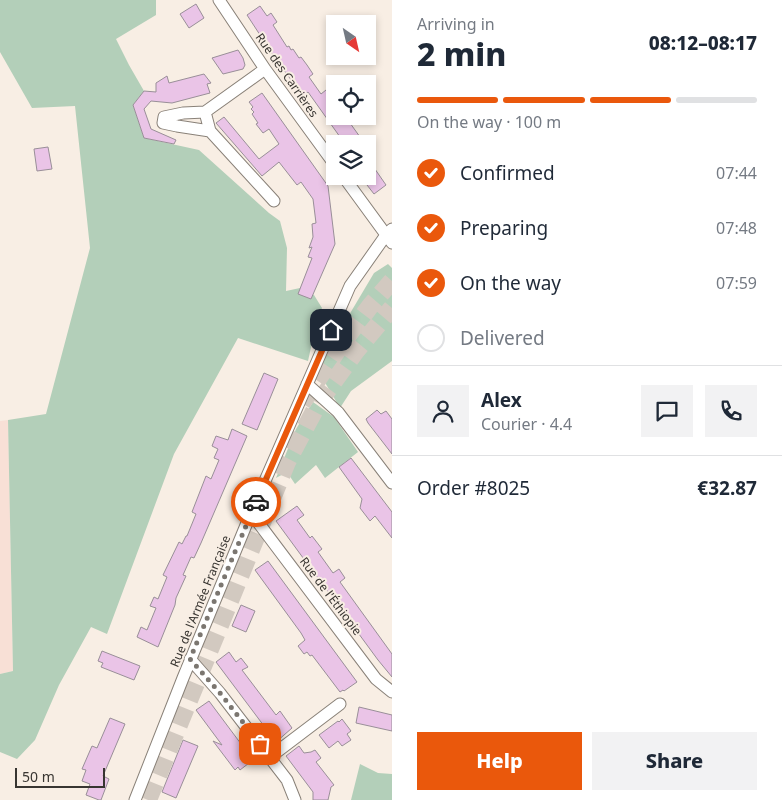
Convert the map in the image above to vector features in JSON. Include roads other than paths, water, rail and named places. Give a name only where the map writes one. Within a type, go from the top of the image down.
[{"type":"street","name":"Rue des Carrières","points":[[218,0],[326,153]]},
{"type":"street","points":[[210,131],[163,123],[164,117],[183,112],[205,112],[265,69]]},
{"type":"street","points":[[205,112],[210,131],[274,201]]},
{"type":"street","points":[[350,185],[390,236]]},
{"type":"street","name":"Rue de l'Armée Française","points":[[135,800],[190,659],[251,512],[350,286],[390,236]]},
{"type":"street","points":[[307,384],[338,412],[392,483]]},
{"type":"street","name":"Rue de l'Éthiopie","points":[[251,512],[376,679],[392,692]]},
{"type":"street","points":[[190,659],[220,693],[270,757],[287,780],[295,800]]},
{"type":"street","points":[[270,757],[340,704]]},
{"type":"tunnel","points":[[302,403],[343,342],[392,281]]},
{"type":"tunnel","points":[[148,800],[287,462],[319,402],[356,351],[392,308]]}]
